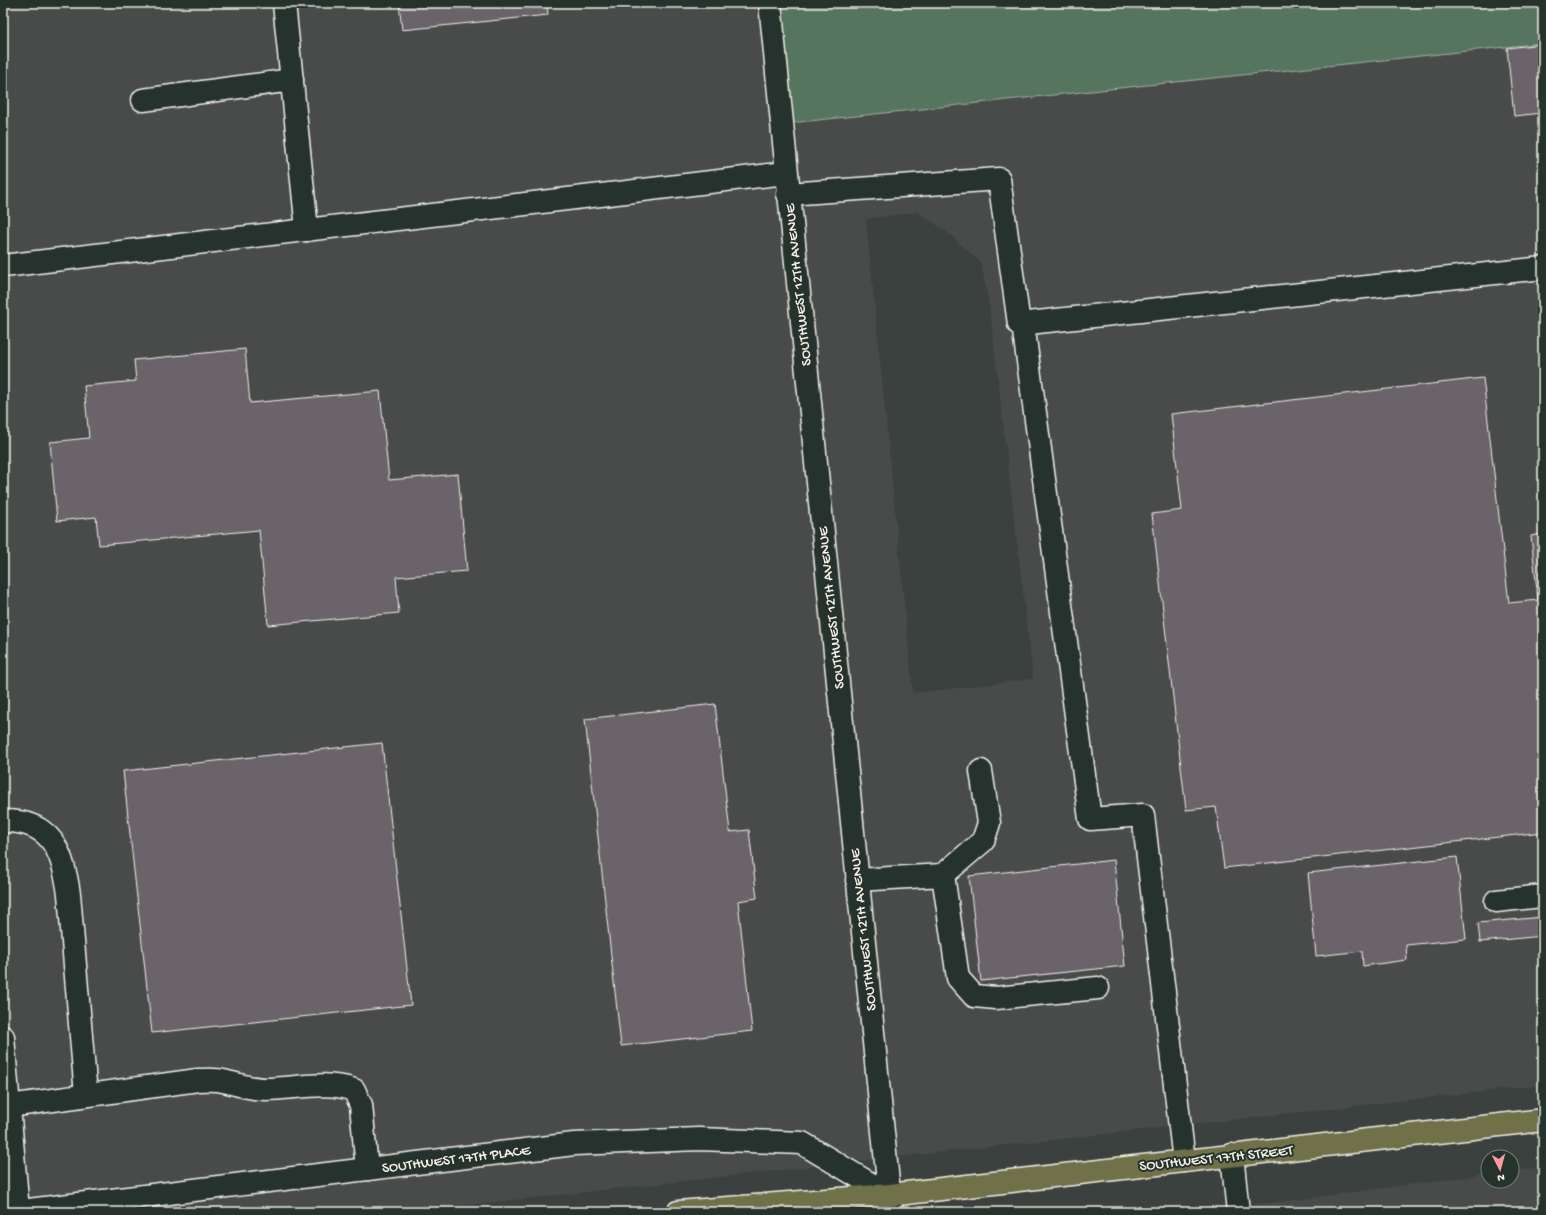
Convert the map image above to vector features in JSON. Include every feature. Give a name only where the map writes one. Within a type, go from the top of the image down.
[{"type":"main road","name":"SOUTHWEST 17TH STREET","points":[[789,1212],[890,1203],[1184,1161],[1543,1120]]},
{"type":"main road","name":"SOUTHWEST 17TH STREET","points":[[678,1212],[890,1203]]},
{"type":"street","points":[[284,3],[307,230]]},
{"type":"street","name":"SOUTHWEST 12TH AVENUE","points":[[770,3],[890,1203]]},
{"type":"street","points":[[143,100],[292,80]]},
{"type":"street","points":[[3,266],[786,173]]},
{"type":"street","points":[[788,194],[999,179],[1019,324],[1543,268]]},
{"type":"street","points":[[1023,324],[1090,819],[1143,815],[1184,1161]]},
{"type":"street","points":[[857,880],[943,875],[983,841],[989,823],[982,771]]},
{"type":"street","points":[[3,820],[12,820],[36,826],[56,845],[66,869],[86,1096]]},
{"type":"street","points":[[943,875],[958,978],[974,996],[996,998],[1098,988]]},
{"type":"street","points":[[1496,901],[1543,896]]},
{"type":"street","points":[[3,1037],[9,1106],[15,1211]]},
{"type":"street","points":[[9,1106],[198,1080],[222,1081],[245,1088],[265,1089],[317,1085],[340,1086],[354,1090],[361,1105],[367,1169]]},
{"type":"street","name":"SOUTHWEST 17TH PLACE","points":[[15,1211],[574,1144],[699,1139],[802,1143],[890,1203]]},
{"type":"street","points":[[1232,1155],[1238,1212]]},
{"type":"shaded area","points":[[3,3],[781,3],[790,123],[1543,43],[1543,1085],[406,1212],[3,1212]],"holes":[[[918,212],[947,232],[981,263],[990,311],[1033,679],[913,693],[866,219]]]},
{"type":"shaded area","points":[[1543,1167],[1543,1212],[1185,1212],[1288,1201],[1480,1175],[1480,1189],[1520,1189],[1520,1170]]},
{"type":"green space","points":[[781,3],[1543,3],[1543,43],[790,123]]},
{"type":"building","points":[[399,3],[547,3],[548,15],[402,30]]},
{"type":"building","points":[[1543,44],[1543,113],[1514,116],[1507,48]]},
{"type":"building","points":[[245,349],[250,403],[380,391],[389,480],[458,474],[467,571],[396,577],[399,613],[268,625],[259,530],[99,545],[96,517],[57,521],[50,442],[89,438],[84,386],[136,381],[134,360]]},
{"type":"building","points":[[1483,378],[1509,603],[1538,600],[1531,536],[1543,534],[1543,832],[1224,868],[1216,807],[1186,810],[1152,514],[1182,510],[1171,414]]},
{"type":"building","points":[[715,704],[730,832],[749,830],[757,898],[738,901],[752,1031],[621,1046],[585,719]]},
{"type":"building","points":[[382,743],[411,1005],[152,1033],[123,771]]},
{"type":"building","points":[[1457,857],[1466,939],[1406,945],[1407,960],[1363,966],[1362,951],[1316,956],[1308,873]]},
{"type":"building","points":[[1114,860],[1125,966],[981,981],[969,876]]},
{"type":"building","points":[[1543,917],[1543,936],[1480,942],[1478,923]]}]
